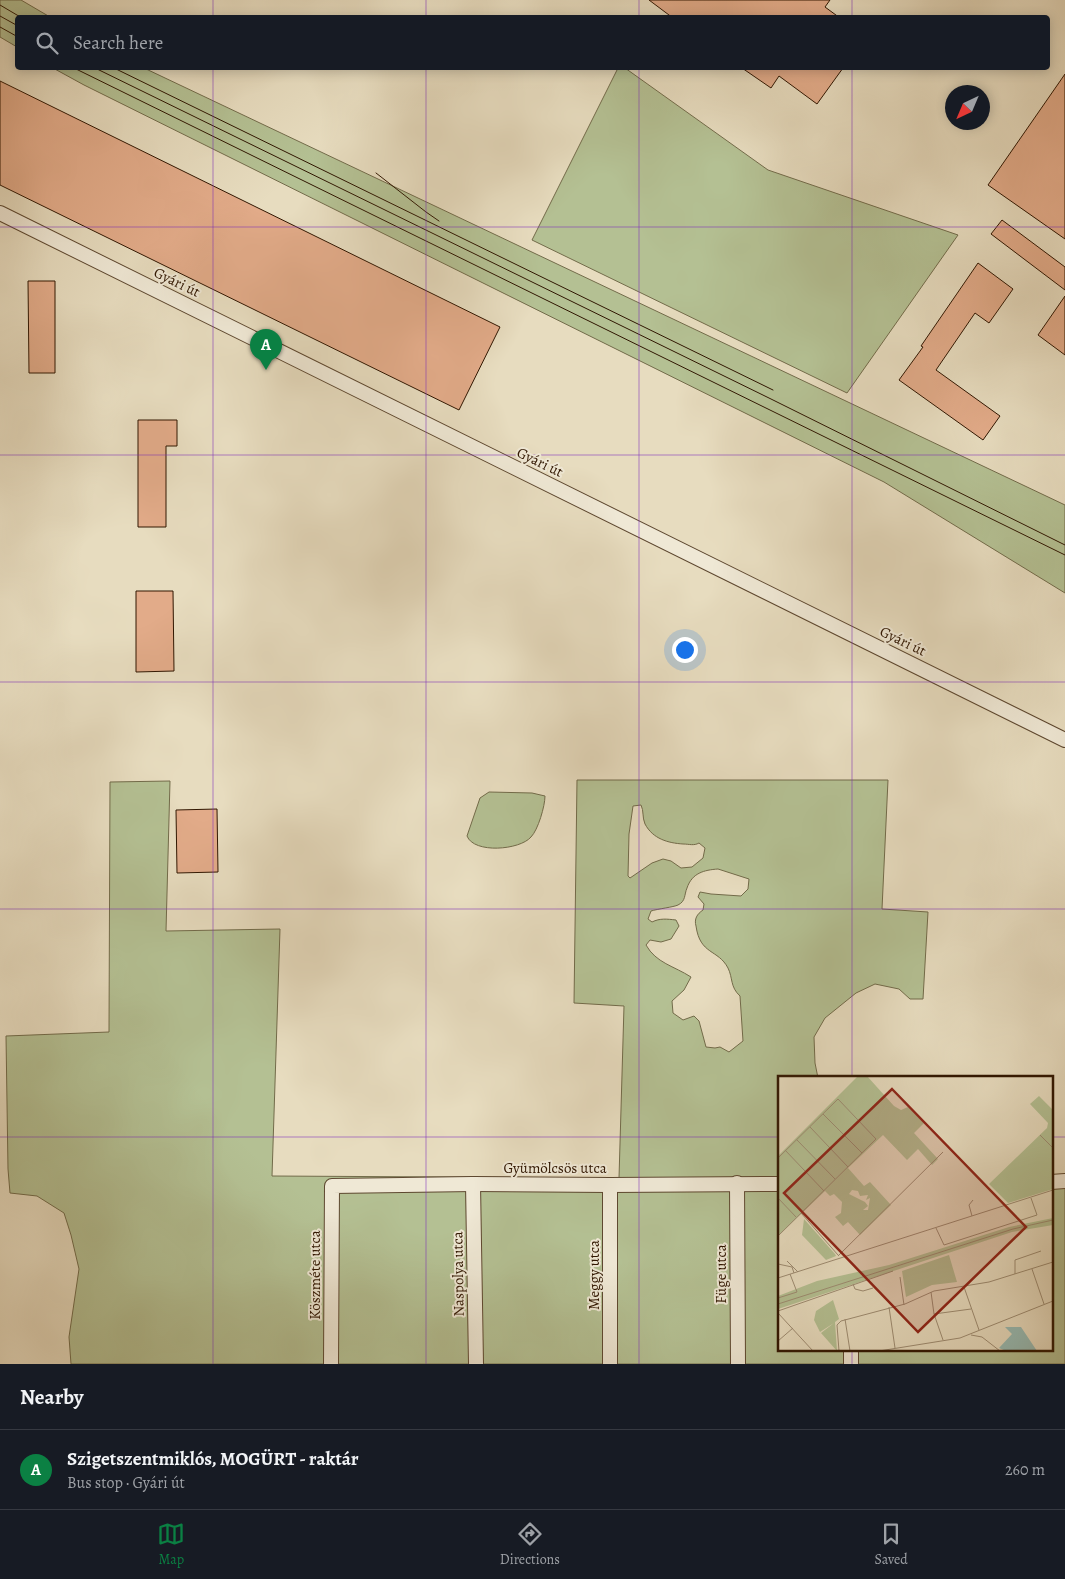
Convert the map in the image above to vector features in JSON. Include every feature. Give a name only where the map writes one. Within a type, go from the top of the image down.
[{"type":"street","name":"Gyári út","points":[[0,213],[1065,740]]},
{"type":"street","points":[[1052,1182],[1065,1182]]},
{"type":"street","name":"Naspolya utca","points":[[473,1184],[476,1364]]},
{"type":"street","name":"Füge utca","points":[[736,1184],[738,1364]]},
{"type":"street","name":"Gyümölcsös utca","points":[[332,1186],[778,1184]]},
{"type":"street","name":"Meggy utca","points":[[610,1185],[610,1364]]},
{"type":"street","name":"Köszméte utca","points":[[331,1364],[332,1186]]},
{"type":"green space","points":[[0,0],[21,0],[47,15],[15,15],[15,46],[0,37]]},
{"type":"green space","points":[[57,70],[148,70],[1065,505],[1065,593],[884,482]]},
{"type":"green space","points":[[617,70],[628,70],[768,170],[958,235],[847,393],[532,240]]},
{"type":"green space","points":[[577,780],[888,780],[882,909],[928,912],[923,999],[910,999],[899,989],[875,984],[856,993],[825,1018],[814,1037],[818,1076],[778,1076],[778,1352],[1052,1352],[1052,1179],[1065,1179],[1065,1364],[71,1364],[69,1337],[79,1269],[64,1213],[37,1196],[10,1193],[6,1036],[109,1032],[110,782],[170,781],[166,931],[280,929],[272,1176],[619,1178],[624,1006],[574,1003]],"holes":[[[641,805],[645,824],[657,837],[672,843],[691,845],[699,843],[705,848],[703,858],[692,867],[681,868],[671,861],[663,859],[652,863],[630,878],[628,876],[629,834],[633,806]],[[718,869],[749,879],[748,889],[741,896],[700,892],[698,897],[704,904],[703,910],[698,915],[695,923],[698,935],[705,947],[724,962],[730,972],[735,989],[740,996],[743,1041],[729,1052],[720,1047],[706,1047],[699,1021],[694,1016],[683,1020],[673,1013],[672,1001],[684,990],[691,977],[660,960],[646,945],[650,940],[661,942],[671,939],[679,926],[676,920],[661,919],[652,922],[648,919],[651,911],[676,906],[681,903],[684,900],[689,883],[703,871]]]},
{"type":"green space","points":[[489,792],[532,793],[545,796],[541,818],[531,837],[517,845],[497,848],[478,846],[471,842],[467,836],[480,798]]},
{"type":"building","points":[[649,0],[830,0],[825,7],[836,15],[669,15]]},
{"type":"building","points":[[745,70],[842,70],[817,104],[779,76],[771,88]]},
{"type":"building","points":[[1065,74],[1065,239],[988,185]]},
{"type":"building","points":[[0,81],[500,327],[459,410],[0,185]]},
{"type":"building","points":[[1002,220],[1065,267],[1065,290],[991,234]]},
{"type":"building","points":[[978,263],[1013,289],[989,323],[975,313],[936,370],[1000,416],[983,440],[899,380]]},
{"type":"building","points":[[28,281],[55,281],[55,373],[29,373]]},
{"type":"building","points":[[1065,296],[1065,355],[1038,335]]},
{"type":"building","points":[[138,420],[177,420],[177,446],[166,446],[166,527],[138,527]]},
{"type":"building","points":[[136,591],[173,591],[174,671],[136,672]]},
{"type":"building","points":[[217,809],[218,872],[177,873],[176,810]]},
{"type":"tram line","points":[[0,5],[17,15]]},
{"type":"tram line","points":[[0,16],[15,24]]},
{"type":"tram line","points":[[0,27],[15,35]]},
{"type":"tram line","points":[[78,70],[1065,555]]},
{"type":"tram line","points":[[99,70],[1065,545]]},
{"type":"tram line","points":[[118,70],[773,390]]},
{"type":"tram line","points":[[376,173],[439,221]]},
{"type":"place","name":"Szigetszentmiklós, MOGÜRT - raktár","points":[[266,370]]}]
